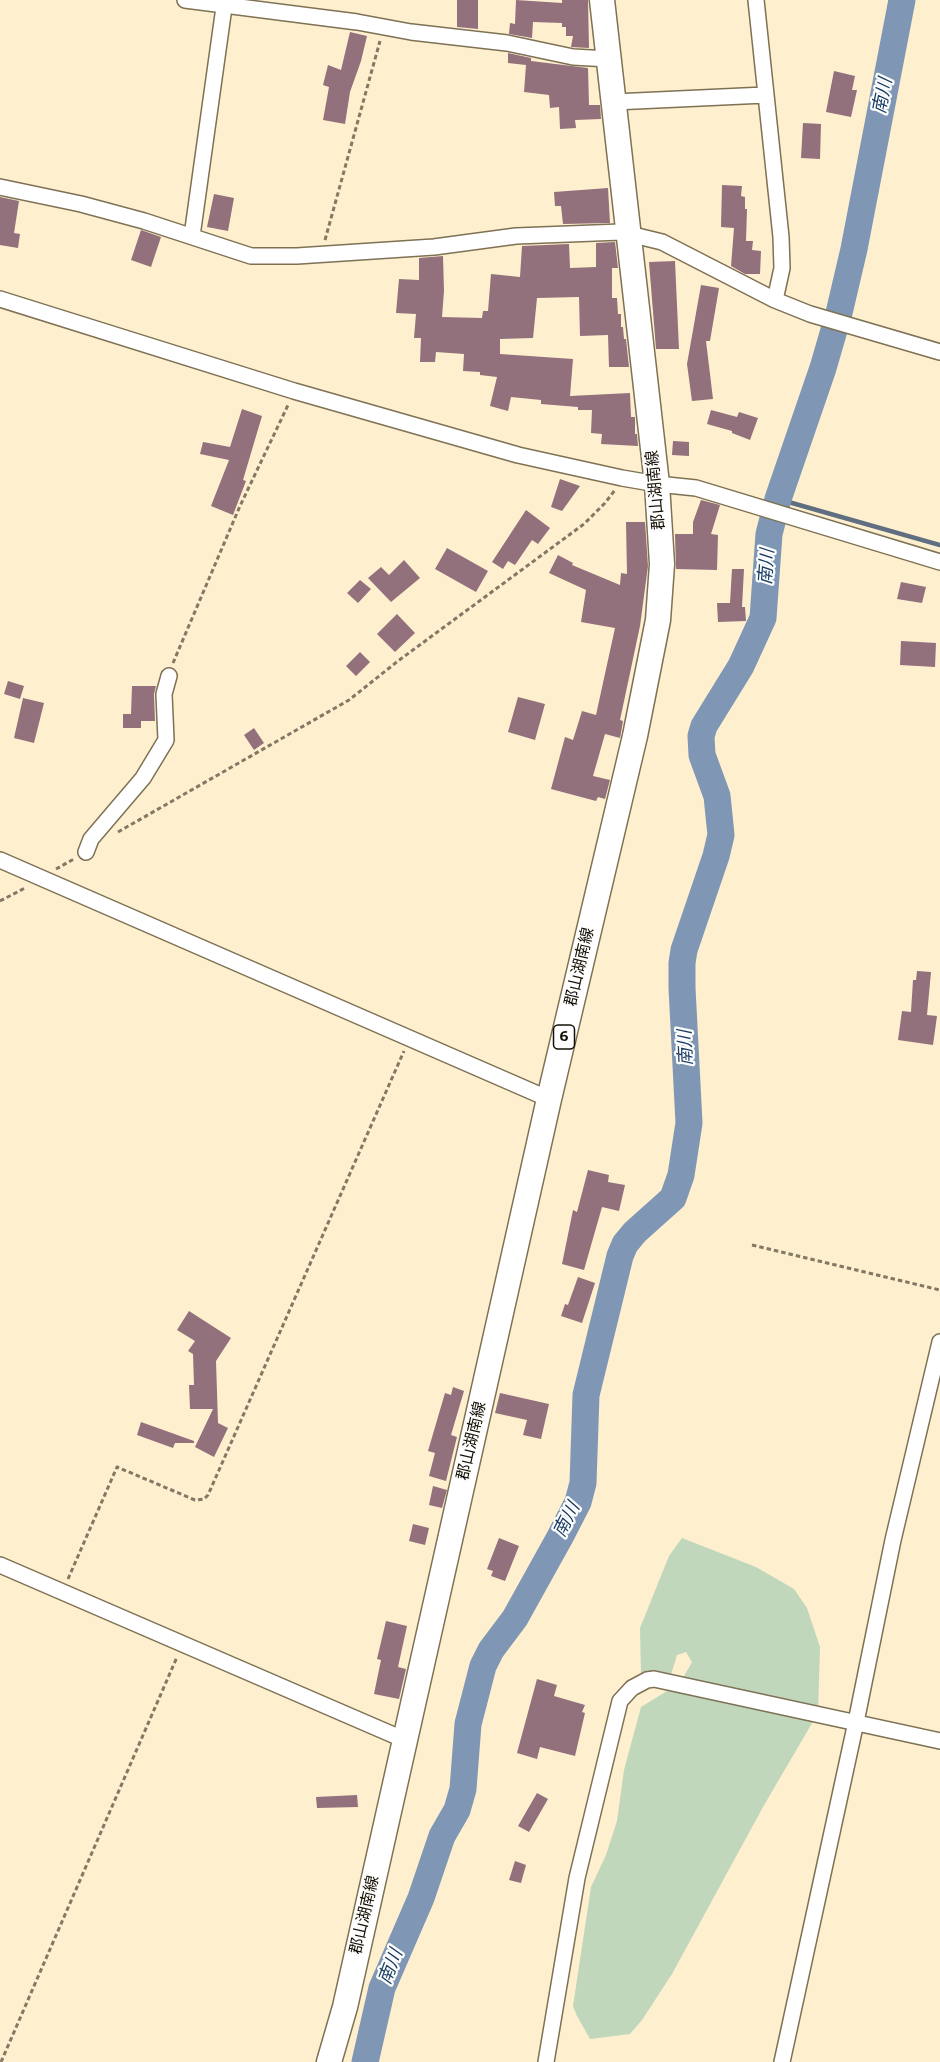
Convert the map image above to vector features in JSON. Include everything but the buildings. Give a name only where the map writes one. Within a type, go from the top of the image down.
[{"type":"main road","name":"郡山湖南線","points":[[329,2062],[345,2007],[549,1099],[635,736],[658,620],[662,564],[657,484],[602,0]]},
{"type":"street","points":[[185,0],[225,3],[411,32],[507,43],[573,57],[609,60]]},
{"type":"street","points":[[756,0],[781,237],[782,268],[775,300]]},
{"type":"street","points":[[192,236],[225,3]]},
{"type":"street","points":[[614,102],[765,95]]},
{"type":"street","points":[[0,187],[81,204],[192,236],[251,256],[322,255],[434,247],[516,236],[615,231],[662,242],[775,300],[825,319],[940,352]]},
{"type":"street","points":[[0,298],[294,391],[518,455],[622,478],[696,488],[940,561]]},
{"type":"street","points":[[86,852],[91,839],[142,778],[166,740],[164,694],[169,676]]},
{"type":"street","points":[[0,860],[549,1099]]},
{"type":"street","points":[[782,2062],[856,1722],[888,1561],[940,1342]]},
{"type":"street","points":[[0,1565],[405,1740]]},
{"type":"street","points":[[546,2062],[577,1878],[620,1701],[624,1695],[638,1684],[654,1679],[940,1741]]},
{"type":"path","points":[[322,255],[383,27]]},
{"type":"path","points":[[169,676],[178,648],[294,391]]},
{"type":"path","points":[[116,833],[349,700],[398,661],[584,524],[605,503],[622,478]]},
{"type":"path","points":[[0,901],[86,852]]},
{"type":"path","points":[[63,1592],[117,1467],[195,1500],[204,1499],[208,1495],[410,1038]]},
{"type":"path","points":[[752,1245],[940,1290]]},
{"type":"path","points":[[1,2062],[183,1644]]},
{"type":"green space","points":[[682,1538],[756,1567],[794,1589],[807,1608],[820,1647],[818,1713],[763,1807],[672,1974],[642,2020],[630,2034],[590,2039],[573,2006],[591,1887],[606,1855],[617,1821],[624,1770],[641,1707],[680,1683],[692,1662],[686,1652],[677,1655],[670,1678],[641,1673],[640,1628],[669,1556]]},
{"type":"waterway","name":"南川","points":[[365,2062],[382,1988],[421,1898],[442,1836],[457,1810],[463,1789],[468,1724],[483,1666],[491,1650],[515,1618],[578,1502],[583,1483],[586,1395],[620,1256],[625,1244],[635,1232],[673,1198],[681,1175],[689,1123],[682,963],[684,950],[721,835],[717,796],[702,755],[701,736],[704,726],[741,666],[763,618],[769,534],[778,499],[823,368],[839,313],[854,249],[902,0]]},
{"type":"waterway","points":[[778,499],[940,545]]}]
